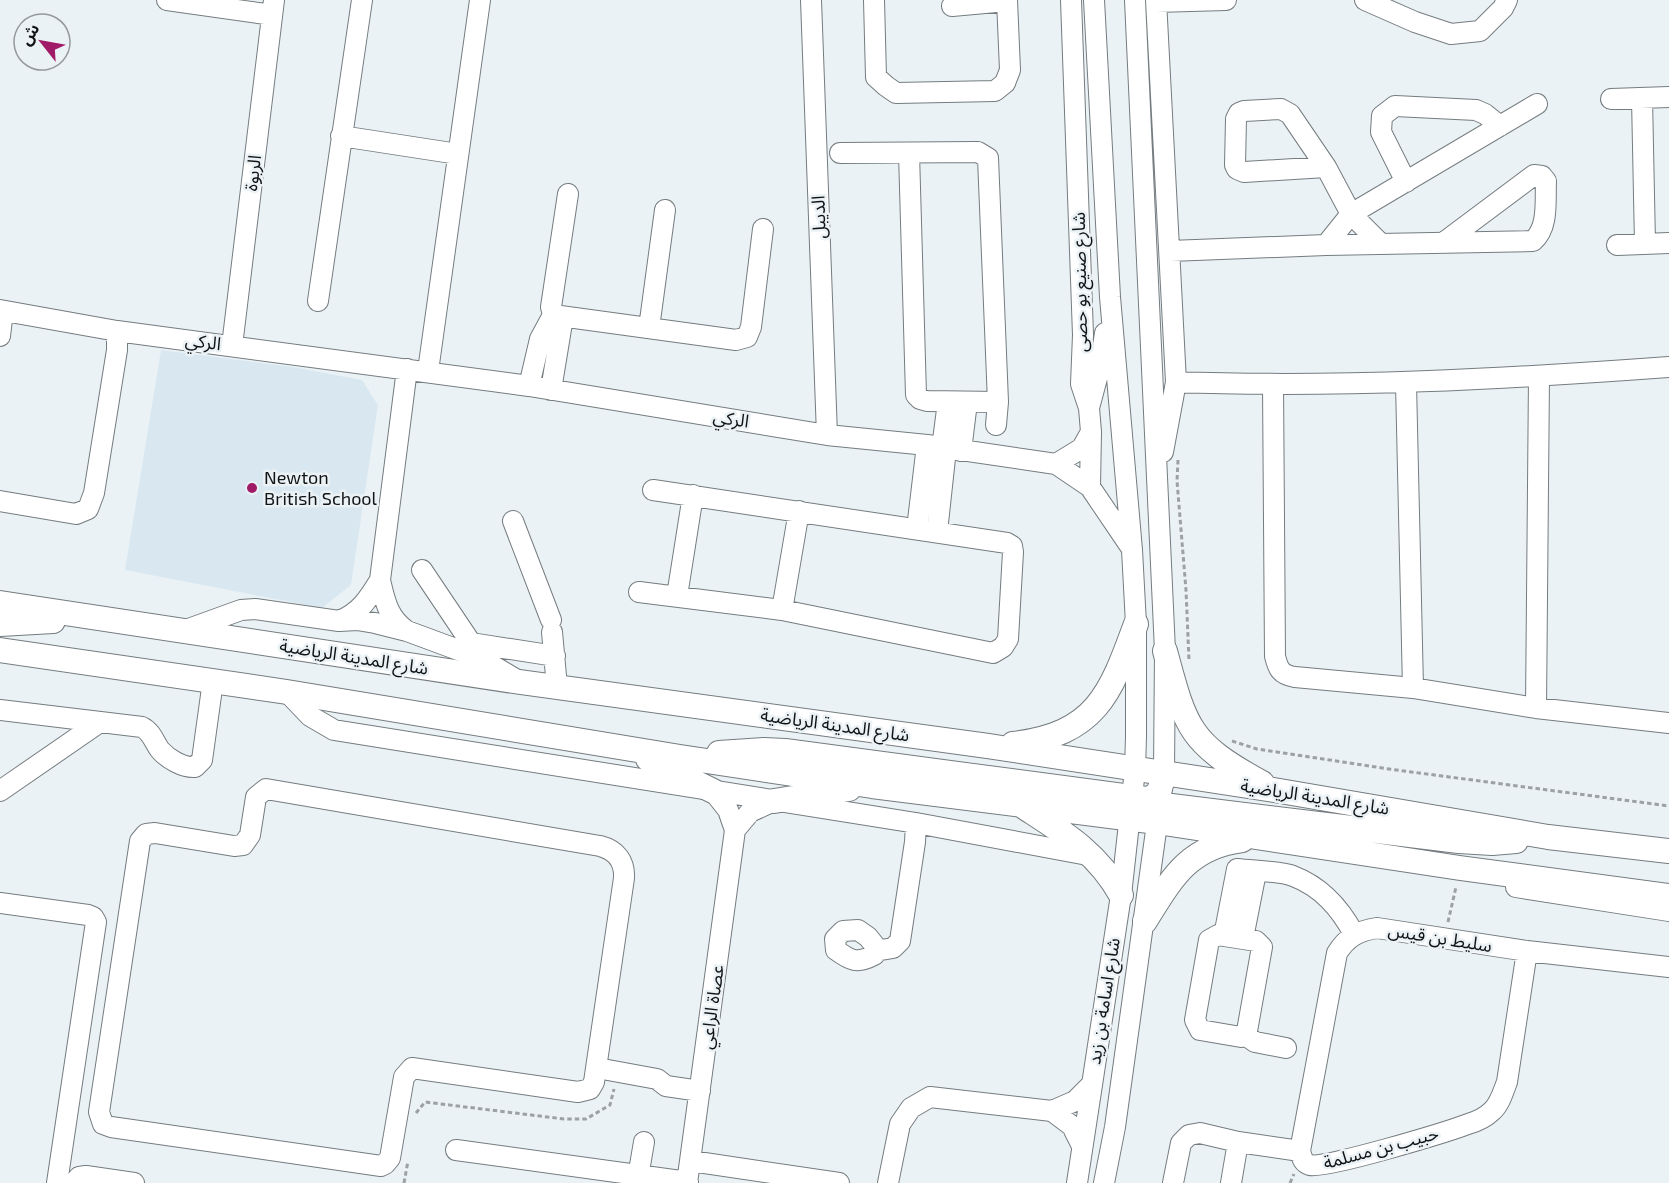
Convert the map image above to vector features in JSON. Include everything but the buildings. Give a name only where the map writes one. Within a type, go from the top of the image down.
[{"type":"main road","name":"شارع المدينة الرياضية","points":[[0,603],[520,682],[988,746],[1274,790],[1548,837],[1669,851]]},
{"type":"main road","points":[[0,624],[47,622],[80,616]]},
{"type":"main road","points":[[988,746],[1046,737],[1068,729],[1088,716],[1110,689],[1137,624]]},
{"type":"main road","points":[[0,650],[287,692],[680,757],[872,786],[1020,804],[1131,808],[1133,810],[1141,803],[1158,813],[1261,837],[1460,868],[1669,896]]},
{"type":"main road","points":[[1165,651],[1181,709],[1198,739],[1221,760],[1274,790]]},
{"type":"main road","points":[[624,747],[713,791]]},
{"type":"main road","points":[[680,757],[754,750],[785,751],[1131,808],[1154,796],[1160,789],[1164,773]]},
{"type":"main road","points":[[774,801],[872,786]]},
{"type":"main road","points":[[1020,804],[1093,856],[1121,895]]},
{"type":"main road","points":[[1158,813],[1478,842],[1507,842],[1548,837]]},
{"type":"main road","points":[[1145,921],[1172,878],[1196,855],[1215,846],[1261,837]]},
{"type":"street","points":[[166,0],[273,8]]},
{"type":"street","points":[[318,301],[362,0]]},
{"type":"street","points":[[428,371],[480,0]]},
{"type":"street","name":"الديبل","points":[[811,0],[827,435]]},
{"type":"street","points":[[874,0],[876,77],[886,86],[896,93],[995,91],[1005,83],[1010,70],[1007,1],[952,6]]},
{"type":"street","name":"شارع صنيع بو حصى","points":[[1071,0],[1083,335],[1081,384],[1089,408],[1090,487]]},
{"type":"street","points":[[1135,0],[1165,651],[1164,773],[1158,813]]},
{"type":"street","points":[[1157,488],[1176,382],[1156,1],[1226,0]]},
{"type":"street","points":[[1368,0],[1415,22],[1451,34],[1480,31],[1503,8],[1507,0]]},
{"type":"street","name":"شارع صنيع بو حصى","points":[[1094,3],[1110,297],[1137,624],[1135,770],[1131,808]]},
{"type":"street","name":"الربوة","points":[[232,346],[273,8]]},
{"type":"street","points":[[1611,99],[1669,97]]},
{"type":"street","points":[[1642,98],[1646,244]]},
{"type":"street","points":[[1326,246],[1351,214],[1537,104]]},
{"type":"street","points":[[1406,182],[1381,132],[1380,121],[1387,110],[1395,106],[1476,110],[1500,126]]},
{"type":"street","points":[[1326,167],[1244,172],[1237,170],[1235,165],[1236,119],[1239,113],[1281,109],[1290,114],[1326,167],[1351,214],[1381,244]]},
{"type":"street","points":[[341,136],[458,154]]},
{"type":"street","points":[[840,153],[978,152],[988,158],[998,402],[996,425]]},
{"type":"street","points":[[909,153],[915,389],[920,399],[998,402]]},
{"type":"street","points":[[1170,251],[1533,241],[1540,235],[1544,223],[1546,181],[1542,176],[1534,175],[1443,243]]},
{"type":"street","points":[[551,390],[558,316],[551,307],[568,194]]},
{"type":"street","points":[[649,328],[665,210]]},
{"type":"street","points":[[558,316],[736,340],[747,337],[751,327],[764,229]]},
{"type":"street","points":[[1617,245],[1669,243]]},
{"type":"street","points":[[1089,408],[1100,367],[1110,297]]},
{"type":"street","points":[[0,336],[1,311]]},
{"type":"street","name":"الركي","points":[[1,311],[117,331],[529,386],[827,435],[944,448],[1056,464],[1090,487]]},
{"type":"street","points":[[529,386],[540,339],[558,316]]},
{"type":"street","points":[[0,501],[76,514],[88,509],[96,482],[117,350],[117,331]]},
{"type":"street","points":[[1176,382],[1406,383],[1669,367]]},
{"type":"street","points":[[407,369],[380,580],[385,603],[391,616],[407,631]]},
{"type":"street","points":[[1536,708],[1539,376]]},
{"type":"street","points":[[1406,383],[1413,688]]},
{"type":"street","points":[[1273,384],[1275,656],[1279,670],[1295,677],[1413,688],[1536,708],[1669,723]]},
{"type":"street","points":[[917,529],[957,402]]},
{"type":"street","points":[[1056,464],[1082,448],[1091,432]]},
{"type":"street","points":[[937,532],[944,448]]},
{"type":"street","points":[[1090,487],[1132,550]]},
{"type":"street","points":[[639,592],[782,610],[993,653],[1003,648],[1008,639],[1012,546],[1006,543],[653,490]]},
{"type":"street","points":[[677,596],[693,495]]},
{"type":"street","points":[[782,610],[799,511]]},
{"type":"street","points":[[513,521],[552,626],[556,687]]},
{"type":"street","points":[[422,570],[471,643],[555,656]]},
{"type":"street","points":[[339,621],[348,618],[364,606],[380,580]]},
{"type":"street","points":[[183,631],[234,612],[255,609],[339,621],[357,620],[407,631],[480,658],[520,682]]},
{"type":"street","points":[[0,710],[142,727],[148,730],[161,751],[172,760],[188,767],[195,767],[202,760],[213,681]]},
{"type":"street","points":[[287,692],[310,716],[334,730],[916,823],[1093,856]]},
{"type":"street","points":[[0,791],[100,722]]},
{"type":"street","points":[[270,789],[611,850],[623,865],[624,878],[597,1068],[592,1086],[582,1092],[412,1068],[404,1077],[390,1158],[381,1166],[107,1126],[101,1121],[99,1112],[140,841],[146,834],[155,833],[234,846],[243,845],[250,835],[256,797],[262,790],[270,789]]},
{"type":"street","points":[[713,791],[728,810],[735,830]]},
{"type":"street","points":[[735,830],[750,812],[774,801]]},
{"type":"street","name":"شارع اسامة بن زيد","points":[[1077,1183],[1121,895],[1131,808]]},
{"type":"street","name":"شارع اسامة بن زيد","points":[[1104,1183],[1115,1127],[1158,813]]},
{"type":"street","points":[[875,951],[893,948],[900,941],[916,823]]},
{"type":"street","name":"عصاة الراعي","points":[[688,1182],[735,830]]},
{"type":"street","points":[[1460,868],[1503,885],[1669,911]]},
{"type":"street","points":[[1234,937],[1246,870],[1292,875],[1323,893],[1342,913],[1354,934]]},
{"type":"street","points":[[0,903],[88,915],[96,922],[57,1183]]},
{"type":"street","name":"سليط بن قيس","points":[[1354,934],[1377,928],[1527,951],[1669,967]]},
{"type":"street","name":"حبيب بن مسلمة","points":[[1354,934],[1343,943],[1337,953],[1300,1151],[1303,1161],[1309,1165],[1320,1166],[1468,1124],[1493,1111],[1507,1082],[1527,951]]},
{"type":"street","points":[[1245,1035],[1262,947],[1256,941],[1218,935],[1209,940],[1195,1020],[1200,1030],[1245,1035],[1255,1042],[1286,1048]]},
{"type":"street","points":[[597,1068],[657,1079],[668,1074],[701,1085]]},
{"type":"street","points":[[888,1183],[900,1124],[910,1108],[930,1097],[1052,1111],[1075,1101],[1090,1086]]},
{"type":"street","points":[[1052,1111],[1072,1126],[1082,1146]]},
{"type":"street","points":[[1173,1183],[1181,1143],[1190,1135],[1200,1133],[1238,1142],[1300,1151]]},
{"type":"street","points":[[637,1179],[644,1142]]},
{"type":"street","points":[[1231,1183],[1238,1142]]},
{"type":"street","points":[[456,1150],[577,1175],[688,1182]]},
{"type":"street","points":[[691,1161],[839,1183]]},
{"type":"street","points":[[74,1183],[79,1177],[86,1176],[134,1183]]},
{"type":"path","points":[[1179,456],[1177,481],[1186,590],[1189,665]]},
{"type":"path","points":[[1225,737],[1257,749],[1669,806]]},
{"type":"path","points":[[1444,938],[1460,868]]},
{"type":"path","points":[[416,1114],[424,1102],[564,1119],[586,1119],[610,1105],[618,1072]]},
{"type":"path","points":[[404,1183],[409,1156]]},
{"type":"shaded area","name":"Newton British School","points":[[161,350],[293,367],[362,380],[378,405],[351,585],[322,608],[125,570]]},
{"type":"place","name":"Newton British School","points":[[252,488]]}]
